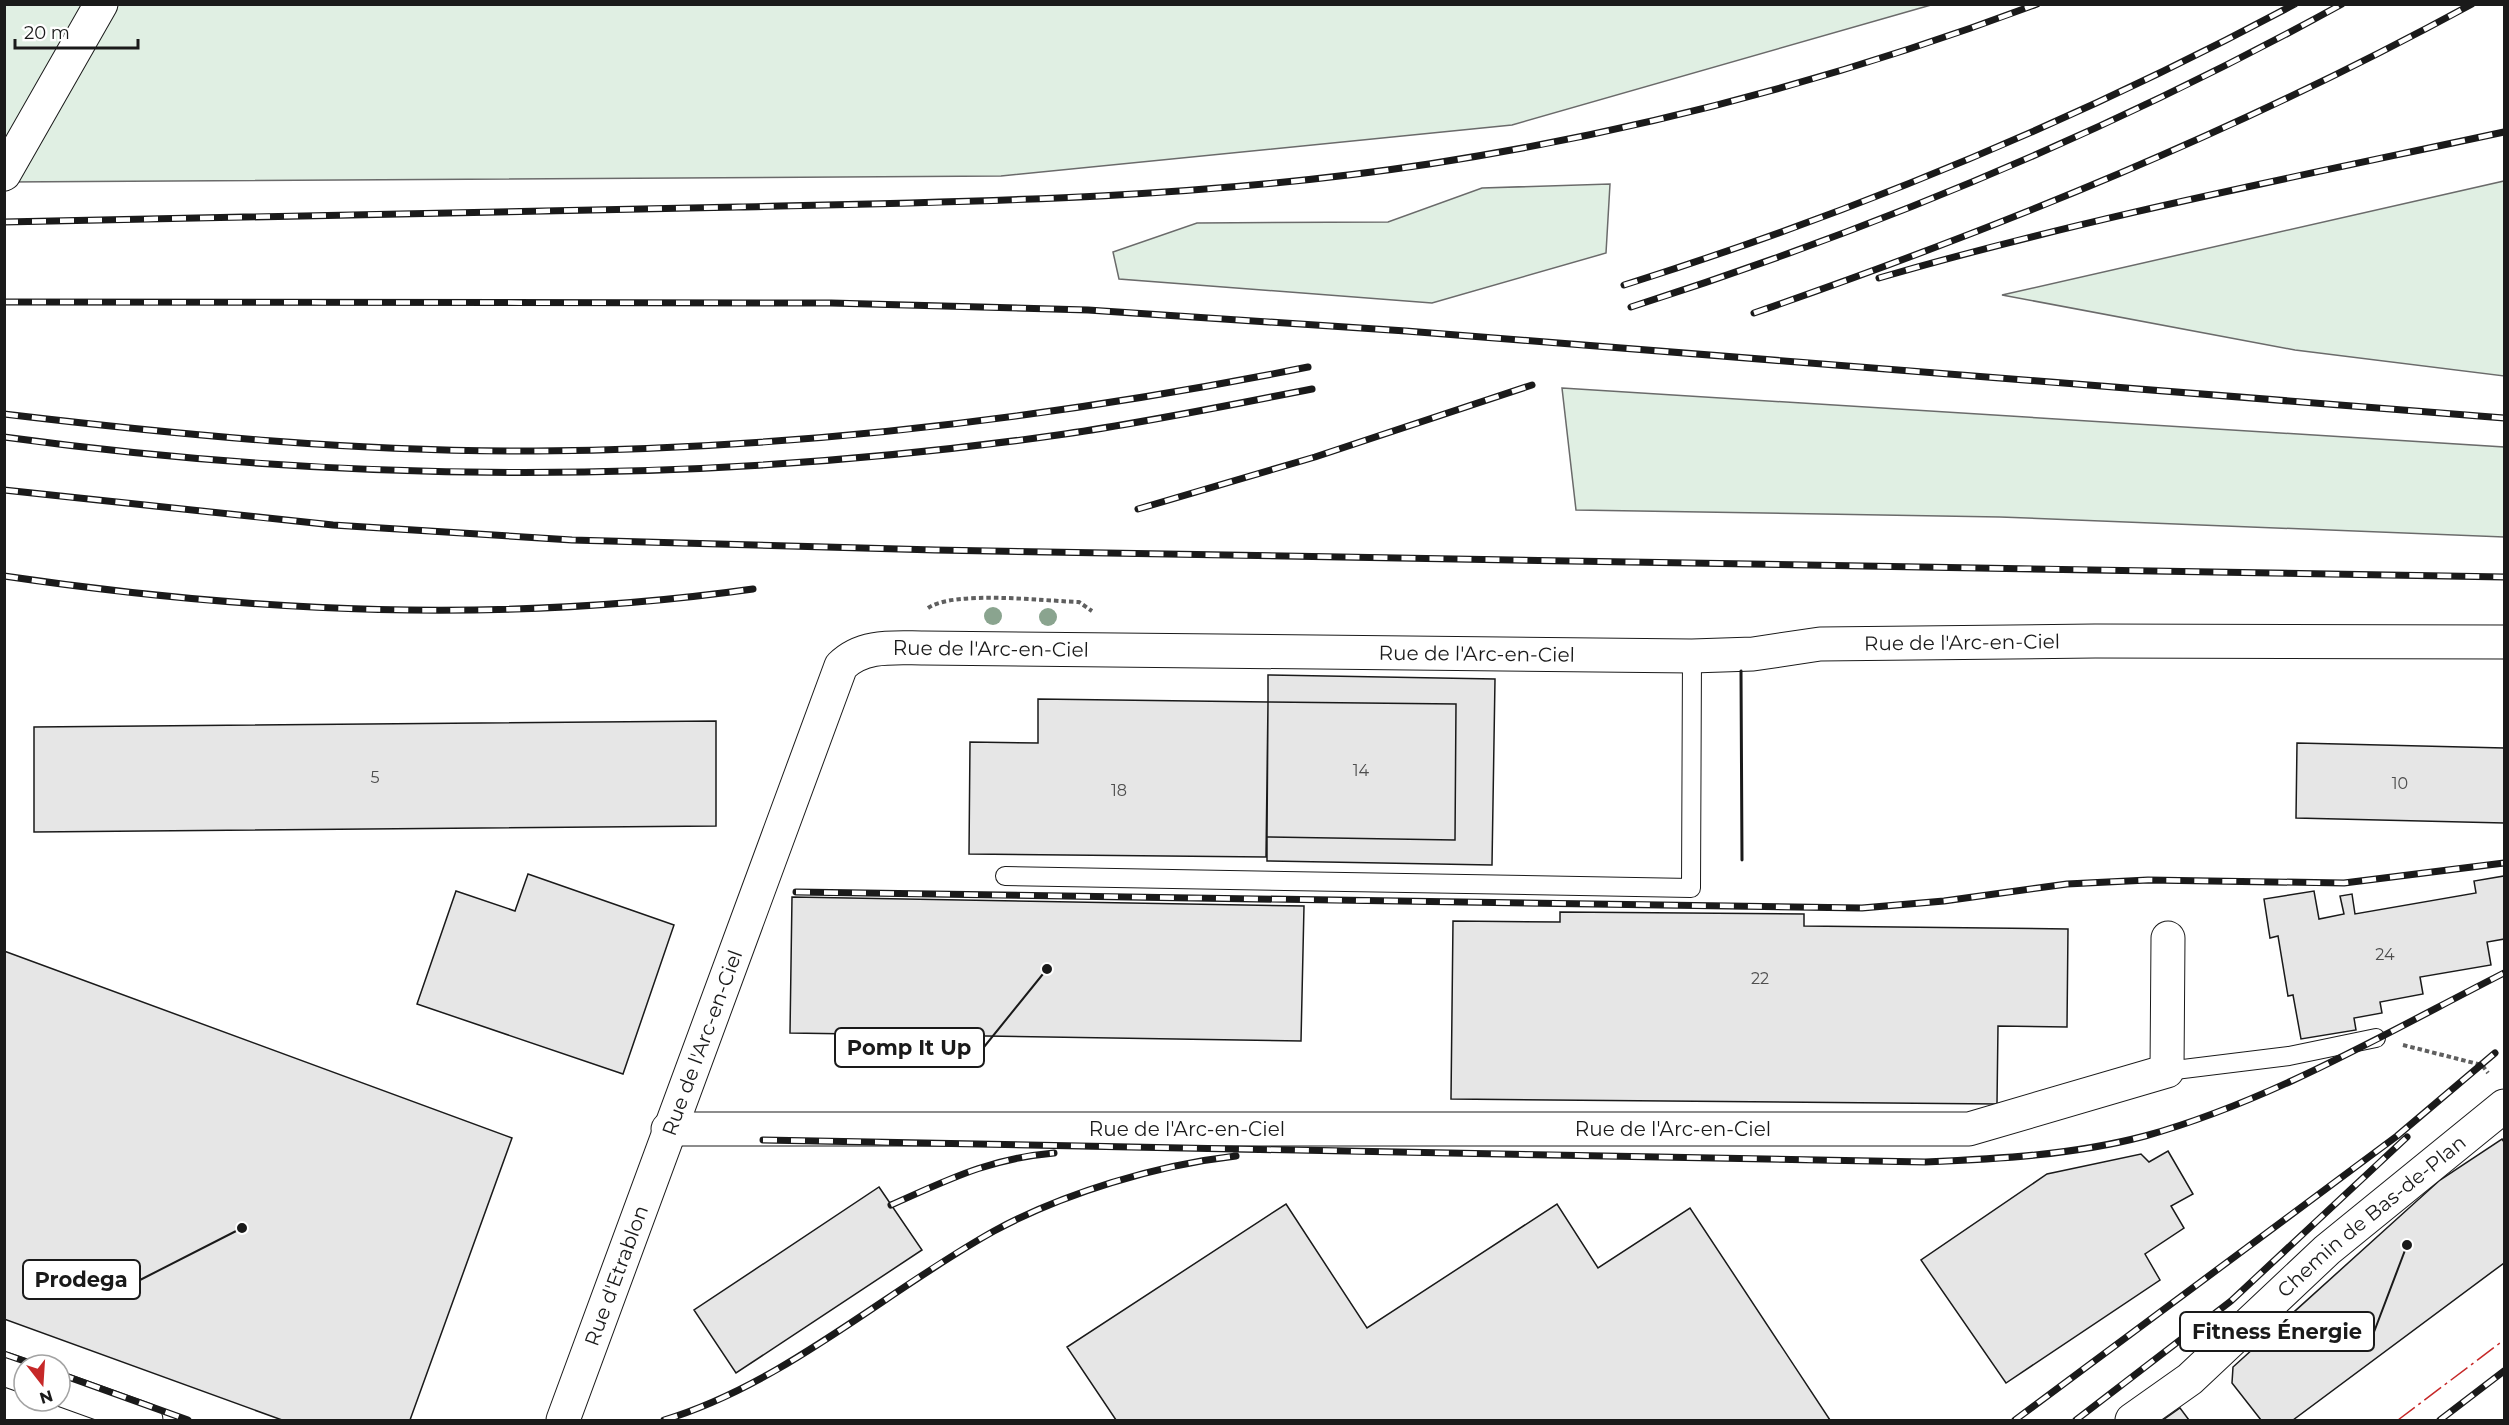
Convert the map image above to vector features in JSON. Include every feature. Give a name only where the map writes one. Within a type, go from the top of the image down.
[{"type":"main road","points":[[4,174],[101,4]]},
{"type":"main road","name":"Rue de l'Arc-en-Ciel","points":[[2167,1071],[1969,1129],[668,1129],[841,666],[853,654],[882,648],[924,648],[1692,656],[1753,654],[1820,644],[2095,641],[2505,642]]},
{"type":"main road","points":[[2167,1071],[2168,938]]},
{"type":"main road","name":"Chemin de Bas-de-Plan","points":[[2132,1420],[2190,1379],[2327,1250],[2505,1106]]},
{"type":"main road","name":"Rue d'Etrablon","points":[[563,1420],[668,1129]]},
{"type":"main road","points":[[72,1393],[146,1420]]},
{"type":"lane","points":[[1005,876],[1691,888],[1692,656]]},
{"type":"lane","points":[[2167,1071],[2289,1056],[2376,1038]]},
{"type":"path","points":[[2376,1038],[2482,1065],[2490,1075]]},
{"type":"green space","points":[[4,5],[1931,5],[1512,125],[1001,176],[5,182]]},
{"type":"green space","points":[[2504,181],[2504,376],[2295,350],[2002,295]]},
{"type":"green space","points":[[1610,184],[1606,253],[1432,303],[1119,279],[1113,252],[1197,223],[1388,222],[1482,188]]},
{"type":"green space","points":[[1562,388],[2504,447],[2504,537],[2000,517],[1576,510]]},
{"type":"building","points":[[1268,675],[1495,679],[1492,865],[1267,861],[1267,837],[1455,840],[1456,704],[1268,702]]},
{"type":"building","points":[[1038,699],[1268,702],[1266,857],[969,854],[970,742],[1038,743]]},
{"type":"building","points":[[1268,702],[1456,704],[1455,840],[1267,837]]},
{"type":"building","points":[[716,721],[716,826],[34,832],[34,727]]},
{"type":"building","points":[[2297,743],[2504,748],[2504,823],[2296,818]]},
{"type":"building","points":[[528,874],[674,925],[623,1074],[417,1004],[456,891],[515,911]]},
{"type":"building","points":[[2504,876],[2504,939],[2487,942],[2491,965],[2420,977],[2423,994],[2380,1002],[2382,1013],[2354,1018],[2356,1030],[2301,1039],[2293,995],[2288,996],[2278,936],[2270,938],[2264,899],[2314,891],[2319,919],[2344,914],[2340,896],[2352,894],[2355,914],[2476,893],[2474,881]]},
{"type":"building","points":[[792,897],[1304,906],[1301,1041],[790,1033]]},
{"type":"building","points":[[1560,912],[1804,914],[1804,926],[2068,929],[2067,1027],[1998,1026],[1997,1104],[1451,1099],[1453,921],[1560,922]]},
{"type":"building","points":[[4,951],[512,1138],[410,1420],[282,1420],[4,1319]]},
{"type":"building","points":[[2502,1139],[2504,1142],[2504,1263],[2293,1420],[2261,1420],[2232,1383],[2233,1367],[2440,1180]]},
{"type":"building","points":[[2168,1151],[2193,1194],[2171,1206],[2184,1228],[2145,1254],[2160,1280],[2006,1383],[1921,1260],[2047,1174],[2141,1154],[2149,1162]]},
{"type":"building","points":[[879,1187],[922,1250],[736,1373],[694,1310]]},
{"type":"building","points":[[1286,1204],[1367,1328],[1557,1204],[1598,1268],[1690,1208],[1830,1420],[1116,1420],[1067,1347]]},
{"type":"building","points":[[2180,1408],[2189,1420],[2163,1420]]},
{"type":"railway","points":[[4,222],[997,200],[1170,192],[1343,176],[1507,151],[1661,119],[1813,79],[1963,31],[2037,4]]},
{"type":"railway","points":[[1624,285],[1796,226],[1966,160],[2132,86],[2295,4]]},
{"type":"railway","points":[[1631,307],[1814,244],[1994,173],[2170,93],[2342,4]]},
{"type":"railway","points":[[1754,313],[1938,246],[2119,174],[2297,93],[2472,4]]},
{"type":"railway","points":[[1879,278],[2112,217],[2504,132]]},
{"type":"railway","points":[[4,302],[831,303],[1088,310],[1406,331],[2504,418]]},
{"type":"railway","points":[[4,414],[270,441],[403,449],[469,451],[633,449],[827,437],[924,427],[1116,401],[1308,367]]},
{"type":"railway","points":[[1138,509],[1315,457],[1532,385]]},
{"type":"railway","points":[[4,437],[136,453],[269,464],[402,470],[535,472],[668,470],[801,462],[933,450],[1065,434],[1158,419],[1312,389]]},
{"type":"railway","points":[[4,490],[333,525],[572,540],[935,550],[2504,577]]},
{"type":"railway","points":[[4,576],[192,599],[378,610],[565,607],[659,600],[753,589]]},
{"type":"railway","points":[[796,892],[1862,908],[1944,901],[2067,884],[2148,880],[2344,883],[2504,863]]},
{"type":"railway","points":[[763,1140],[1925,1162],[2035,1155],[2091,1148],[2145,1136],[2238,1104],[2328,1064],[2504,973]]},
{"type":"railway","points":[[2015,1420],[2397,1136],[2495,1053]]},
{"type":"railway","points":[[2076,1420],[2231,1301],[2407,1137]]},
{"type":"railway","points":[[891,1205],[989,1165],[1054,1153]]},
{"type":"railway","points":[[664,1420],[708,1404],[751,1384],[834,1334],[954,1255],[1021,1217],[1081,1193],[1143,1174],[1236,1156]]},
{"type":"railway","points":[[4,1354],[12,1357]]},
{"type":"railway","points":[[2440,1420],[2504,1371]]},
{"type":"railway","points":[[72,1378],[188,1420]]},
{"type":"wall","points":[[1741,671],[1742,860]]},
{"type":"power","points":[[2398,1420],[2504,1340]]},
{"type":"place","name":"Pomp It Up","points":[[1047,969]]},
{"type":"place","name":"Prodega","points":[[242,1228]]},
{"type":"place","name":"Fitness Énergie","points":[[2407,1245]]}]
